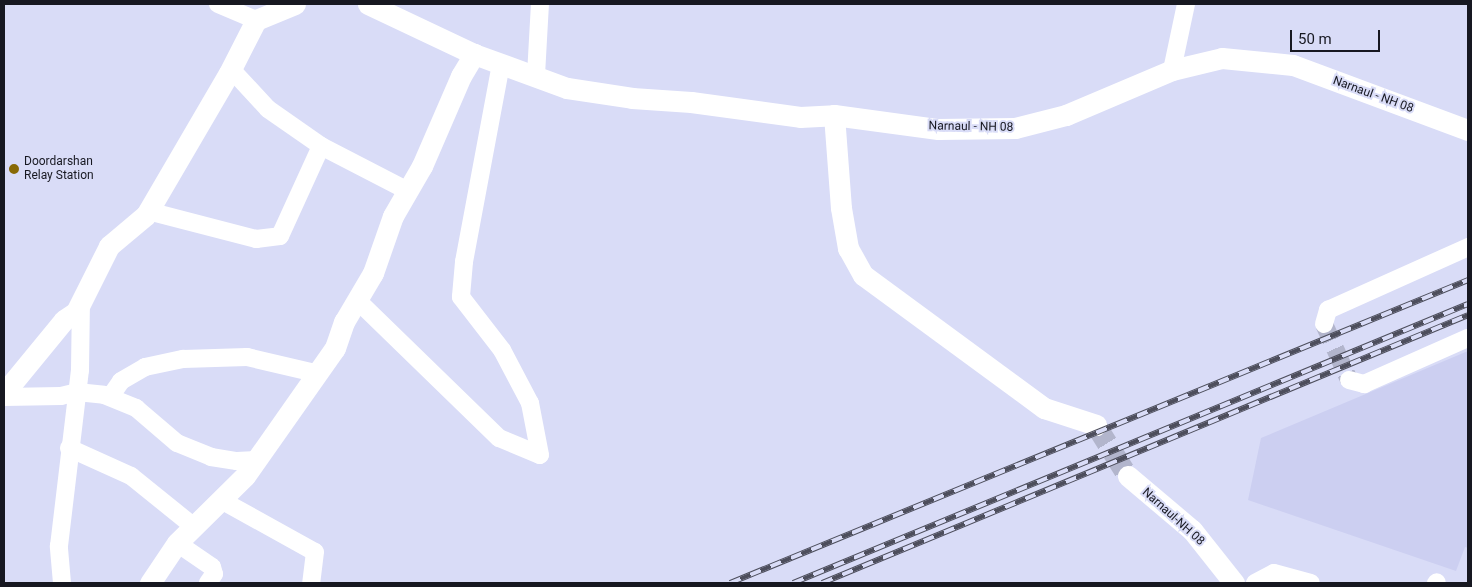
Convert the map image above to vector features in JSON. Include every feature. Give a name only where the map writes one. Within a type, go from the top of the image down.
[{"type":"main road","points":[[4,393],[64,320],[76,312],[109,246],[148,211],[231,69],[256,20],[295,4]]},
{"type":"main road","name":"Narnaul - NH 08","points":[[368,4],[474,54],[567,88],[632,98],[691,102],[800,117],[834,115],[938,128],[1014,128],[1066,115],[1172,70],[1222,58],[1293,65],[1468,130]]},
{"type":"main road","points":[[150,583],[178,543],[221,500],[256,460],[315,373],[335,348],[357,300],[373,273],[393,216],[446,115],[461,76],[474,54]]},
{"type":"main road","points":[[834,115],[841,208],[848,248],[863,275],[1044,408],[1096,425]]},
{"type":"main road","name":"Narnaul-NH 08","points":[[1128,476],[1192,530],[1234,583]]},
{"type":"street","points":[[218,4],[256,20]]},
{"type":"street","points":[[536,76],[540,4]]},
{"type":"street","points":[[1172,70],[1186,4]]},
{"type":"street","points":[[357,300],[499,438],[540,455],[530,403],[502,350],[461,297],[464,262],[501,64]]},
{"type":"street","points":[[231,69],[268,108],[321,146],[408,190]]},
{"type":"street","points":[[148,211],[256,239],[280,236],[321,146]]},
{"type":"street","points":[[1324,324],[1328,310],[1468,247]]},
{"type":"street","points":[[62,583],[59,546],[77,392],[80,302]]},
{"type":"street","points":[[1349,380],[1364,384],[1468,338]]},
{"type":"street","points":[[110,397],[121,381],[145,367],[183,359],[247,357],[315,373]]},
{"type":"street","points":[[4,397],[61,396],[77,392],[110,397],[136,408],[177,443],[211,457],[237,461],[256,460]]},
{"type":"street","points":[[69,448],[131,476],[193,526]]},
{"type":"street","points":[[221,500],[315,552],[311,583]]},
{"type":"street","points":[[178,543],[212,567],[214,574],[208,583]]},
{"type":"street","points":[[1254,583],[1274,573],[1311,583]]},
{"type":"shaded area","points":[[1468,351],[1468,548],[1465,547],[1456,571],[1248,500],[1261,438]]},
{"type":"tunnel","points":[[1324,324],[1349,380]]},
{"type":"tunnel","points":[[1096,425],[1128,476]]},
{"type":"railway","points":[[730,583],[1468,280]]},
{"type":"railway","points":[[793,583],[1468,304]]},
{"type":"railway","points":[[822,583],[1468,315]]},
{"type":"place","name":"Doordarshan Relay Station","points":[[14,169]]}]
